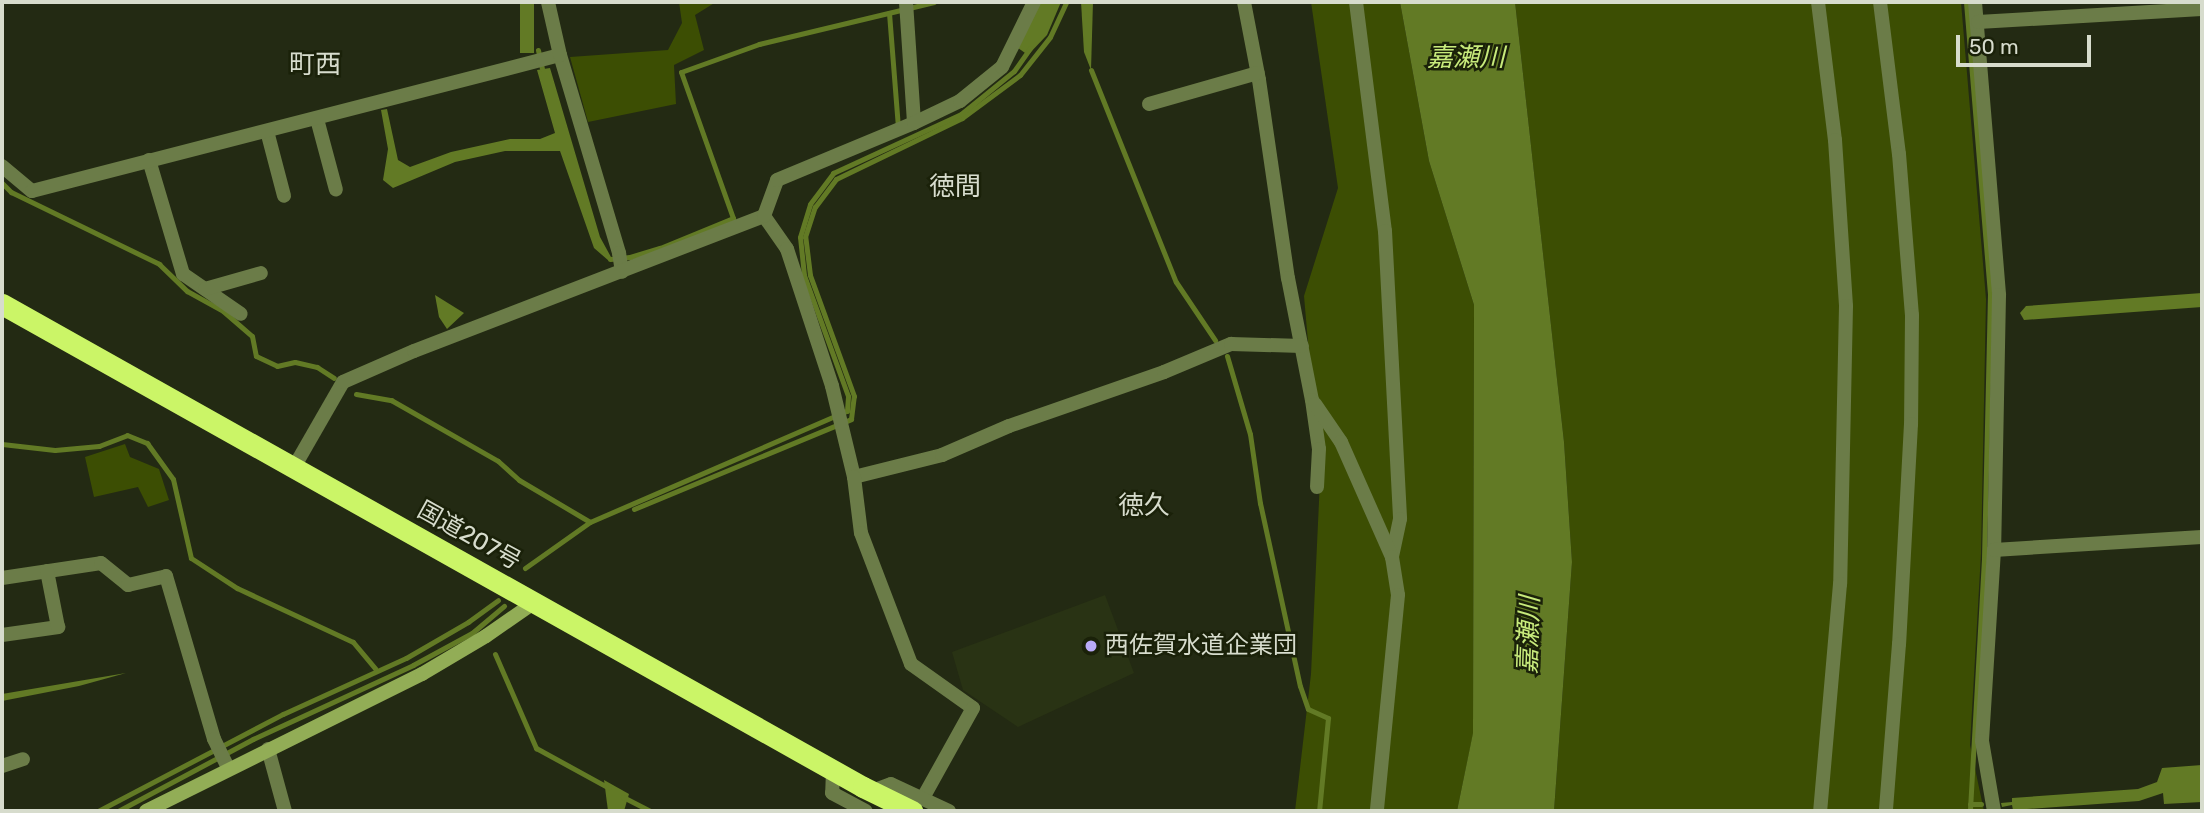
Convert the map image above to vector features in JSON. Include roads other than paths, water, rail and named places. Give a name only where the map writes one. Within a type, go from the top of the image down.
[{"type":"highway","name":"国道207号","points":[[2,304],[833,770],[869,801],[918,805]]},
{"type":"street","points":[[548,2],[554,57],[620,253],[622,272]]},
{"type":"street","points":[[293,469],[343,382],[414,351],[764,216],[778,180],[960,101],[1002,67],[1034,2]]},
{"type":"street","points":[[1244,2],[1258,73],[1288,278],[1312,400],[1319,449],[1317,486]]},
{"type":"street","points":[[1356,2],[1385,231],[1400,519],[1392,557]]},
{"type":"street","points":[[1818,2],[1835,140],[1846,306],[1840,584],[1820,811]]},
{"type":"street","points":[[1880,2],[1899,154],[1912,315],[1911,424],[1899,645],[1886,811]]},
{"type":"street","points":[[1975,2],[1999,295],[1994,550],[1982,741],[1993,811]]},
{"type":"street","points":[[906,9],[909,125]]},
{"type":"street","points":[[1978,22],[2202,9]]},
{"type":"street","points":[[2,166],[32,191],[554,57]]},
{"type":"street","points":[[1149,104],[1258,73]]},
{"type":"street","points":[[317,119],[336,190]]},
{"type":"street","points":[[267,131],[284,196]]},
{"type":"street","points":[[149,160],[183,274],[241,314]]},
{"type":"street","points":[[764,216],[787,249],[844,430],[854,477],[861,533],[911,664],[973,708],[918,805],[949,811]]},
{"type":"street","points":[[205,289],[261,273]]},
{"type":"street","points":[[854,477],[942,455],[1009,426],[1164,372],[1231,344],[1302,346]]},
{"type":"street","points":[[1312,400],[1341,442],[1392,557],[1398,594],[1377,811]]},
{"type":"street","points":[[1994,550],[2202,537]]},
{"type":"street","points":[[2,578],[101,563],[128,585],[166,576],[214,739],[228,768]]},
{"type":"street","points":[[2,635],[58,627],[47,571]]},
{"type":"street","points":[[146,811],[422,674],[486,636],[535,602]]},
{"type":"street","points":[[268,749],[285,811]]},
{"type":"street","points":[[2,766],[23,759]]},
{"type":"water","points":[[520,2],[534,2],[534,53],[520,53]]},
{"type":"water","points":[[1041,2],[1061,2],[1047,35],[1028,55],[1018,48]]},
{"type":"water","points":[[1081,2],[1093,2],[1091,70],[1084,52]]},
{"type":"water","name":"嘉瀬川","points":[[1400,2],[1515,2],[1564,442],[1572,562],[1554,811],[1457,811],[1473,733],[1474,305],[1429,161]]},
{"type":"water","points":[[550,68],[600,237],[611,257],[609,261],[594,248],[560,151],[505,151],[455,162],[393,188],[383,180],[388,149],[381,110],[387,109],[398,160],[410,167],[451,152],[510,139],[540,139],[555,133],[537,70]]},
{"type":"water","points":[[2202,293],[2202,307],[2024,320],[2020,313],[2026,306]]},
{"type":"water","points":[[435,295],[464,313],[447,329],[439,317]]},
{"type":"water","points":[[126,673],[79,686],[2,701],[2,694]]},
{"type":"water","points":[[2202,765],[2202,802],[2164,804],[2163,793],[2139,801],[2013,810],[2012,805],[2002,807],[2001,803],[2012,802],[2012,798],[2138,789],[2157,782],[2162,768]]},
{"type":"water","points":[[604,780],[629,794],[624,811],[608,811]]},
{"type":"waterway","points":[[610,259],[630,257],[660,248],[733,218],[681,72],[759,44],[934,2]]},
{"type":"waterway","points":[[634,509],[851,419],[854,396],[810,275],[805,237],[815,207],[836,179],[962,118],[1020,75],[1050,37],[1066,2]]},
{"type":"waterway","points":[[1966,2],[1990,294],[1984,559],[1970,811]]},
{"type":"waterway","points":[[889,13],[898,128]]},
{"type":"waterway","points":[[525,568],[590,522],[847,411],[848,396],[804,275],[800,237],[810,204],[833,173],[961,114],[1014,71],[1030,48]]},
{"type":"waterway","points":[[538,50],[542,69]]},
{"type":"waterway","points":[[1091,70],[1176,282],[1215,340]]},
{"type":"waterway","points":[[2,183],[11,192],[159,264],[187,291],[223,311],[252,336],[256,356],[277,366],[295,362],[317,367],[334,378]]},
{"type":"waterway","points":[[1227,356],[1250,434],[1260,503],[1300,686],[1308,709],[1328,718],[1319,811]]},
{"type":"waterway","points":[[356,394],[391,400],[498,461],[519,480],[590,522]]},
{"type":"waterway","points":[[2,444],[55,450],[99,446],[127,435],[147,443],[173,479],[191,558],[237,588],[353,642],[376,669]]},
{"type":"waterway","points":[[98,811],[283,714],[406,658],[468,622],[498,600]]},
{"type":"waterway","points":[[118,811],[253,739],[413,665],[472,633],[504,606]]},
{"type":"waterway","points":[[495,654],[536,748],[609,788]]},
{"type":"waterway","points":[[623,797],[650,811]]},
{"type":"waterway","points":[[1970,804],[1981,804]]},
{"type":"place","name":"西佐賀水道企業団","points":[[1091,646]]},
{"type":"district","name":"町西","points":[[315,65]]},
{"type":"district","name":"徳間","points":[[955,187]]},
{"type":"district","name":"徳久","points":[[1144,506]]}]
